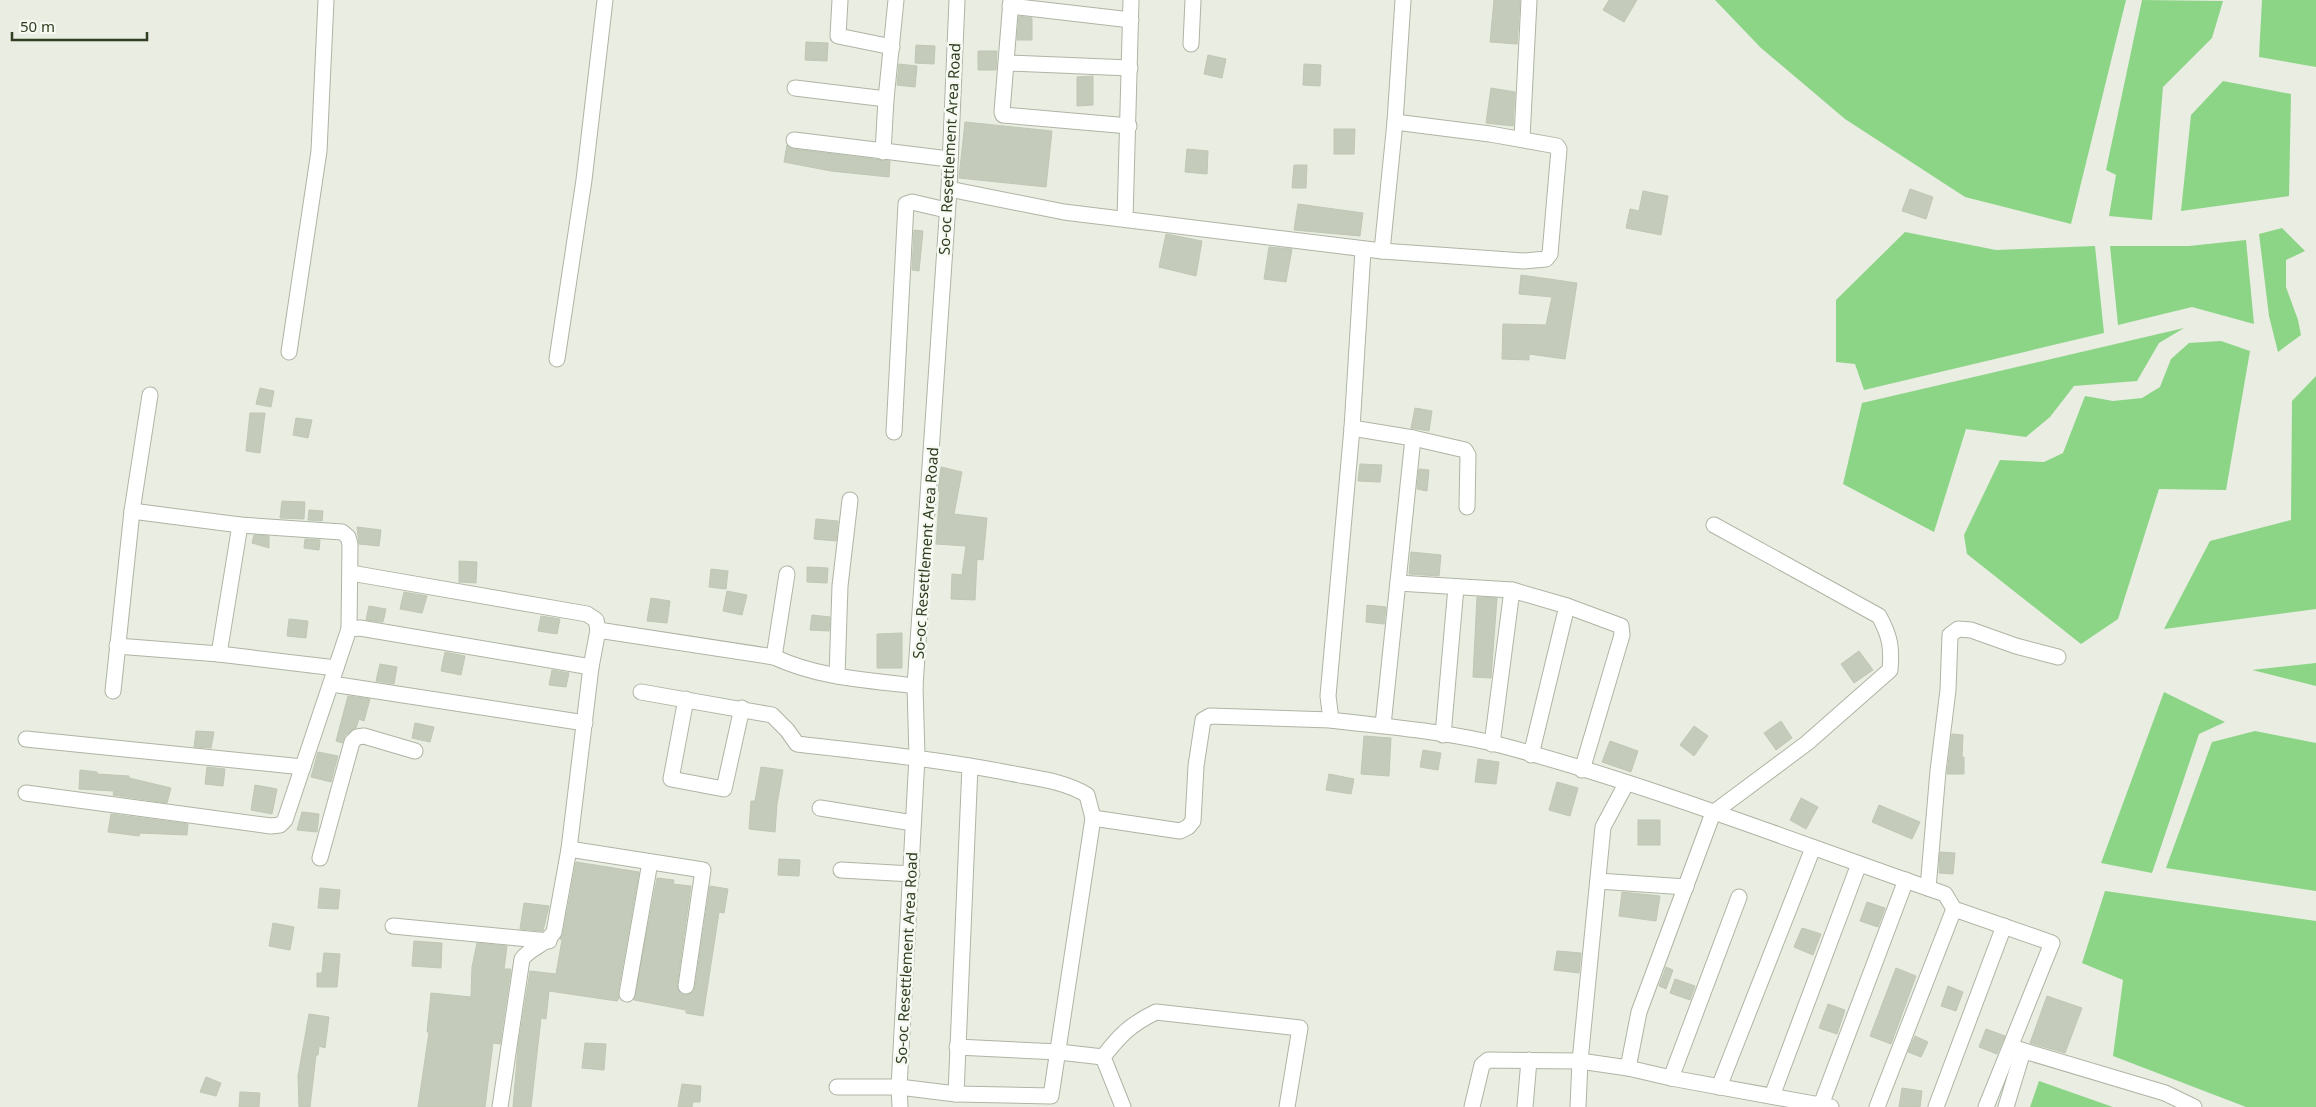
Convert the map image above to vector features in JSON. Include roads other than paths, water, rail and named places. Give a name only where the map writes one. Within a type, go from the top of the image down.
[{"type":"street","points":[[289,352],[319,152],[326,0]]},
{"type":"street","points":[[557,359],[584,180],[605,0]]},
{"type":"street","points":[[840,0],[838,36],[892,47]]},
{"type":"street","points":[[883,152],[886,99],[896,0]]},
{"type":"street","name":"So-oc Resettlement Area Road","points":[[900,1107],[917,757],[915,686],[931,464],[946,210],[949,189],[948,159],[957,0]]},
{"type":"street","points":[[1125,219],[1131,0]]},
{"type":"street","points":[[1191,44],[1193,0]]},
{"type":"street","points":[[1382,251],[1395,122],[1403,0]]},
{"type":"street","points":[[1522,138],[1528,0]]},
{"type":"street","points":[[1129,126],[1006,116],[1002,112],[1011,3],[1131,20]]},
{"type":"street","points":[[1007,63],[1130,68]]},
{"type":"street","points":[[795,88],[886,99]]},
{"type":"street","points":[[949,189],[1064,212],[1363,250],[1523,261],[1549,257],[1559,150],[1554,144],[1522,138],[1395,122]]},
{"type":"street","points":[[794,140],[948,159]]},
{"type":"street","points":[[894,432],[906,204],[912,202],[946,210]]},
{"type":"street","points":[[1331,720],[1328,696],[1352,428],[1363,250]]},
{"type":"street","points":[[113,690],[132,511],[150,395]]},
{"type":"street","points":[[1352,428],[1413,438],[1465,450],[1468,455],[1467,507]]},
{"type":"street","points":[[1383,725],[1413,438]]},
{"type":"street","points":[[837,676],[840,586],[850,500]]},
{"type":"street","points":[[26,793],[271,826],[280,825],[285,820],[349,629],[351,573],[348,538],[342,532],[240,524],[132,511]]},
{"type":"street","points":[[219,654],[240,524]]},
{"type":"street","points":[[1628,1068],[1639,1012],[1714,813],[1807,744],[1890,670],[1892,648],[1886,629],[1879,616],[1714,525]]},
{"type":"street","points":[[351,573],[587,614],[596,620],[598,630],[591,667],[569,849],[554,932],[549,941],[535,947],[522,959],[500,1107]]},
{"type":"street","points":[[774,657],[787,574]]},
{"type":"street","points":[[1398,583],[1512,590],[1618,623],[1622,629],[1582,770]]},
{"type":"street","points":[[1443,735],[1456,586]]},
{"type":"street","points":[[1492,744],[1512,590]]},
{"type":"street","points":[[1531,755],[1567,606]]},
{"type":"street","points":[[349,629],[360,628],[591,667]]},
{"type":"street","points":[[1928,888],[1938,771],[1948,690],[1950,635],[1958,629],[1971,630],[2016,646],[2058,657]]},
{"type":"street","points":[[598,630],[774,657],[790,665],[837,676],[915,686]]},
{"type":"street","points":[[117,646],[219,654],[336,668]]},
{"type":"street","points":[[332,684],[585,723]]},
{"type":"street","points":[[641,692],[742,708],[772,715],[787,730],[797,744],[917,757],[970,766],[1072,786],[1088,795],[1093,818],[1051,1096],[956,1094],[900,1087],[837,1086]]},
{"type":"street","points":[[686,699],[671,779],[724,789],[742,708]]},
{"type":"street","points":[[1093,818],[1180,831],[1188,827],[1193,820],[1196,766],[1203,720],[1210,716],[1331,720],[1383,725],[1492,744],[1582,770],[1714,813],[1945,894],[1954,909],[2052,943],[2017,1049],[2006,1107]]},
{"type":"street","points":[[320,858],[352,742],[357,737],[364,736],[415,751]]},
{"type":"street","points":[[26,739],[303,767]]},
{"type":"street","points":[[956,1094],[970,766]]},
{"type":"street","points":[[1578,1107],[1580,1061],[1603,827],[1626,784]]},
{"type":"street","points":[[820,808],[913,823]]},
{"type":"street","points":[[1719,1087],[1813,848]]},
{"type":"street","points":[[569,849],[703,870],[686,986]]},
{"type":"street","points":[[627,994],[650,862]]},
{"type":"street","points":[[1772,1096],[1860,864]]},
{"type":"street","points":[[841,870],[912,874]]},
{"type":"street","points":[[1472,1107],[1482,1065],[1488,1060],[1580,1061],[1628,1068],[1671,1078],[1826,1106],[1906,880]]},
{"type":"street","points":[[1598,881],[1686,888]]},
{"type":"street","points":[[1671,1078],[1739,897]]},
{"type":"street","points":[[1877,1107],[1954,909]]},
{"type":"street","points":[[393,926],[549,941]]},
{"type":"street","points":[[1936,1107],[2004,926]]},
{"type":"street","points":[[1103,1057],[1118,1037],[1136,1021],[1156,1012],[1300,1028],[1287,1107]]},
{"type":"street","points":[[957,1047],[1059,1052],[1103,1057]]},
{"type":"street","points":[[1986,1107],[2017,1049]]},
{"type":"street","points":[[2017,1049],[2165,1093],[2194,1107]]},
{"type":"street","points":[[1103,1057],[1123,1107]]},
{"type":"street","points":[[1525,1107],[1529,1060]]}]
